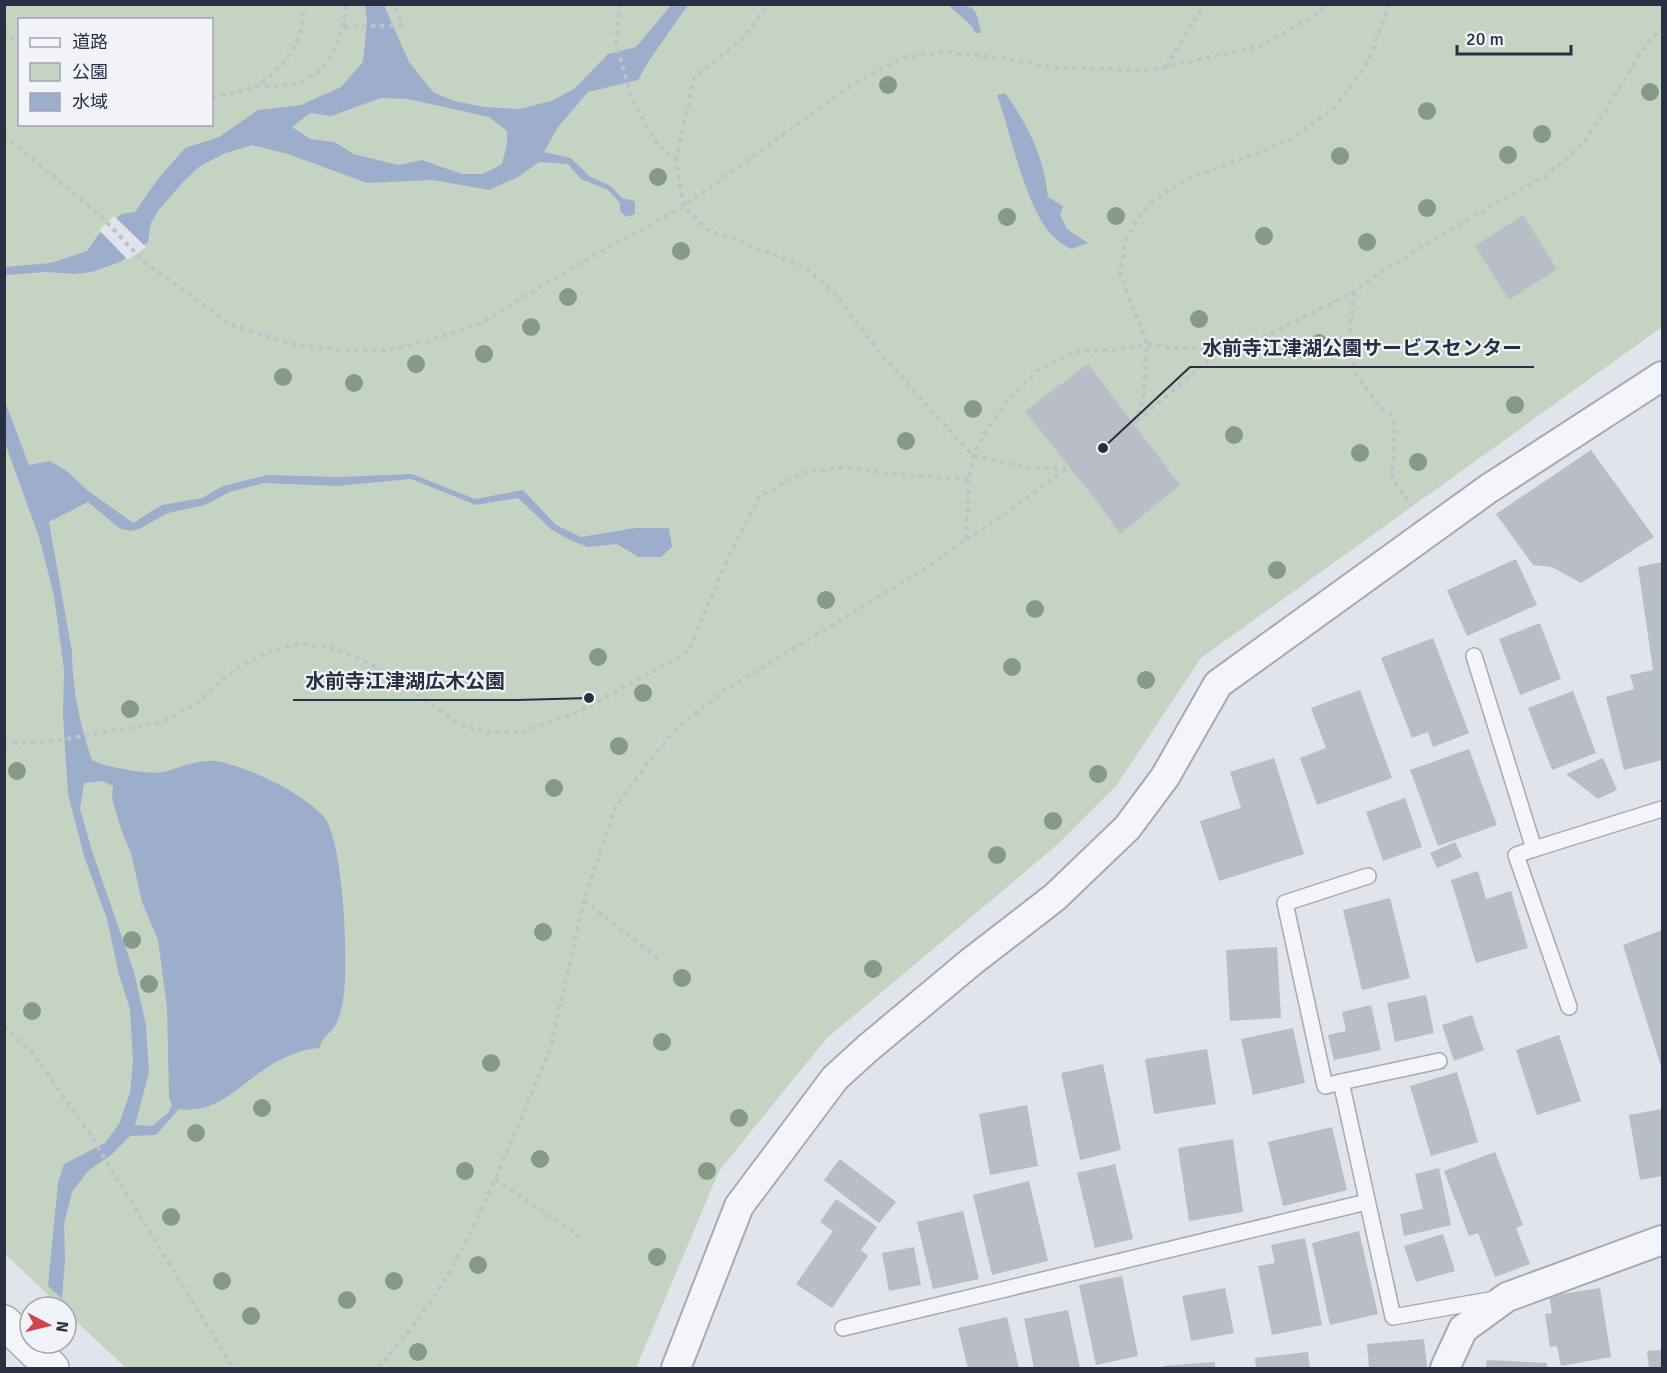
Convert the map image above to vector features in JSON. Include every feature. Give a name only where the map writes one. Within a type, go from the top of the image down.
[{"type":"street","points":[[676,1368],[739,1206],[835,1078],[971,962],[1055,897],[1127,828],[1165,777],[1218,684],[1488,489],[1662,376]]},
{"type":"street","points":[[1445,1368],[1463,1329],[1507,1297],[1662,1240]]},
{"type":"street","points":[[4,1322],[52,1368]]},
{"type":"lane","points":[[1474,656],[1534,849]]},
{"type":"lane","points":[[1569,1007],[1516,855],[1662,809]]},
{"type":"lane","points":[[1368,876],[1285,903],[1325,1086],[1439,1060]]},
{"type":"lane","points":[[1341,1082],[1393,1317],[1507,1297]]},
{"type":"lane","points":[[843,1328],[1367,1203]]},
{"type":"path","points":[[253,88],[267,79],[293,51],[301,32],[304,4]]},
{"type":"path","points":[[213,97],[253,88],[295,84],[315,74],[333,54],[344,27],[346,4]]},
{"type":"path","points":[[344,27],[402,25],[394,4]]},
{"type":"path","points":[[620,4],[616,42],[631,97],[657,144],[676,160]]},
{"type":"path","points":[[378,1368],[414,1325],[447,1277],[475,1224],[495,1179],[550,1049],[584,900],[615,808],[644,768],[677,729],[725,690],[923,570],[1066,469],[1032,468],[973,456],[876,348],[836,295],[807,268],[707,230],[684,206],[676,160],[694,77],[740,40],[770,4]]},
{"type":"path","points":[[1166,67],[1204,4]]},
{"type":"path","points":[[5,135],[103,218],[143,261],[230,324],[291,344],[340,350],[386,350],[429,341],[479,324],[581,263],[684,206],[851,85],[903,58],[942,52],[1002,58],[1057,68],[1151,70],[1261,46],[1313,16],[1328,4]]},
{"type":"path","points":[[1224,348],[1135,423],[1143,399],[1147,344],[1120,274],[1126,239],[1137,220],[1151,203],[1181,182],[1288,141],[1336,106],[1368,62],[1389,4]]},
{"type":"path","points":[[966,540],[969,480],[973,456],[985,433],[1006,403],[1036,371],[1075,352],[1122,349],[1147,344],[1175,348],[1224,348],[1265,336],[1354,292],[1390,266],[1547,175],[1582,144],[1645,46],[1662,28]]},
{"type":"path","points":[[4,31],[18,42]]},
{"type":"path","points":[[1354,292],[1349,348],[1356,374],[1383,410],[1392,415],[1395,426],[1392,478],[1415,511]]},
{"type":"path","points":[[4,744],[55,741],[162,722],[197,703],[236,668],[273,650],[297,644],[332,648],[369,663],[403,683],[458,723],[488,733],[522,732],[578,711],[688,652],[725,565],[760,496],[802,473],[845,467],[969,480]]},
{"type":"path","points":[[584,900],[658,959]]},
{"type":"path","points":[[4,1026],[32,1052],[88,1131],[235,1368]]},
{"type":"path","points":[[495,1179],[580,1237]]},
{"type":"green space","points":[[4,5],[1662,5],[1662,327],[1201,658],[1116,786],[1057,845],[826,1039],[719,1171],[636,1368],[126,1368],[78,1323],[78,1295],[48,1295],[5,1254]]},
{"type":"water","points":[[365,5],[384,5],[409,62],[433,92],[454,101],[484,107],[519,109],[551,101],[574,89],[608,54],[636,47],[671,5],[688,5],[638,80],[588,92],[558,127],[544,152],[571,158],[589,176],[611,186],[622,198],[635,201],[635,214],[626,217],[620,211],[620,203],[608,190],[581,179],[568,164],[539,162],[518,177],[489,190],[433,180],[367,183],[288,154],[252,145],[223,154],[199,167],[158,211],[151,223],[148,242],[120,262],[92,272],[75,274],[47,272],[5,275],[5,267],[51,263],[87,251],[98,235],[121,214],[135,212],[158,179],[185,148],[219,137],[258,110],[301,105],[341,87],[363,62],[367,22]],"holes":[[[381,98],[408,99],[489,117],[507,131],[507,144],[502,164],[483,174],[462,174],[422,160],[398,165],[353,154],[335,142],[310,139],[292,127],[310,113],[331,116]]]},
{"type":"water","points":[[951,5],[966,6],[974,10],[981,33],[975,33],[972,26],[951,8]]},
{"type":"water","points":[[1005,93],[1034,142],[1043,168],[1048,197],[1063,206],[1060,215],[1067,229],[1088,243],[1071,249],[1063,244],[1045,226],[1036,210],[1020,171],[997,95]]},
{"type":"water","points":[[5,402],[29,465],[50,461],[67,471],[87,490],[133,523],[162,505],[202,498],[223,486],[267,475],[339,477],[412,474],[475,499],[523,490],[556,525],[581,537],[635,528],[669,528],[672,547],[661,557],[638,557],[617,544],[588,547],[552,530],[518,498],[476,505],[411,479],[337,486],[264,483],[230,492],[205,505],[168,513],[139,529],[130,531],[119,528],[88,502],[49,522],[72,652],[73,680],[92,760],[116,768],[157,773],[196,763],[216,761],[243,768],[303,799],[324,817],[331,831],[340,877],[345,934],[343,1000],[335,1026],[324,1038],[319,1048],[289,1055],[275,1062],[214,1104],[192,1110],[179,1109],[156,1135],[130,1136],[111,1155],[88,1171],[72,1192],[64,1224],[65,1260],[62,1295],[58,1295],[48,1286],[58,1183],[64,1164],[105,1143],[119,1124],[130,1093],[133,1061],[130,1009],[119,975],[107,919],[84,856],[68,794],[63,715],[64,670],[54,595],[39,537],[5,443]],"holes":[[[102,781],[113,786],[112,799],[131,853],[142,902],[158,940],[167,1007],[169,1097],[172,1105],[168,1113],[152,1126],[135,1125],[149,1072],[146,1025],[134,972],[92,851],[80,809],[84,783]]]},
{"type":"pier","points":[[114,216],[146,247],[128,260],[99,230]]},
{"type":"building","points":[[1523,215],[1557,269],[1509,300],[1475,246]]},
{"type":"building","points":[[1088,364],[1180,485],[1120,534],[1025,411]]},
{"type":"building","points":[[1591,450],[1654,537],[1581,583],[1552,567],[1533,565],[1496,514]]},
{"type":"building","points":[[1516,559],[1537,605],[1467,636],[1447,590]]},
{"type":"building","points":[[1662,562],[1662,760],[1624,770],[1606,697],[1634,689],[1630,675],[1653,670],[1638,567]]},
{"type":"building","points":[[1540,623],[1561,679],[1520,695],[1499,639]]},
{"type":"building","points":[[1433,638],[1469,733],[1433,747],[1428,732],[1412,738],[1381,658]]},
{"type":"building","points":[[1360,690],[1392,778],[1317,805],[1300,758],[1326,748],[1311,708]]},
{"type":"building","points":[[1573,691],[1596,753],[1552,770],[1528,708]]},
{"type":"building","points":[[1469,749],[1497,825],[1438,846],[1410,770]]},
{"type":"building","points":[[1274,758],[1304,854],[1219,881],[1200,821],[1241,808],[1230,772]]},
{"type":"building","points":[[1603,758],[1617,790],[1598,799],[1566,774]]},
{"type":"building","points":[[1405,798],[1422,847],[1383,861],[1366,812]]},
{"type":"building","points":[[1455,842],[1462,857],[1437,868],[1430,853]]},
{"type":"building","points":[[1478,871],[1486,899],[1511,891],[1528,948],[1476,963],[1451,880]]},
{"type":"building","points":[[1390,898],[1410,978],[1362,990],[1343,910]]},
{"type":"building","points":[[1662,930],[1662,1070],[1623,945]]},
{"type":"building","points":[[1277,947],[1281,1018],[1230,1021],[1226,950]]},
{"type":"building","points":[[1426,995],[1434,1033],[1395,1042],[1387,1003]]},
{"type":"building","points":[[1371,1005],[1381,1050],[1334,1060],[1328,1035],[1346,1031],[1342,1012]]},
{"type":"building","points":[[1472,1015],[1484,1050],[1454,1061],[1442,1025]]},
{"type":"building","points":[[1293,1028],[1305,1083],[1253,1095],[1241,1039]]},
{"type":"building","points":[[1559,1035],[1581,1101],[1537,1115],[1516,1050]]},
{"type":"building","points":[[1207,1049],[1216,1104],[1154,1114],[1145,1059]]},
{"type":"building","points":[[1103,1064],[1121,1150],[1080,1160],[1061,1073]]},
{"type":"building","points":[[1457,1072],[1478,1142],[1431,1156],[1410,1086]]},
{"type":"building","points":[[1027,1105],[1038,1166],[990,1175],[979,1114]]},
{"type":"building","points":[[1662,1109],[1662,1176],[1640,1180],[1629,1115]]},
{"type":"building","points":[[1332,1127],[1347,1190],[1283,1206],[1268,1142]]},
{"type":"building","points":[[1233,1139],[1243,1212],[1189,1221],[1178,1148]]},
{"type":"building","points":[[1495,1152],[1523,1225],[1516,1228],[1530,1264],[1495,1277],[1478,1233],[1469,1236],[1444,1171]]},
{"type":"building","points":[[840,1159],[896,1202],[879,1223],[824,1180]]},
{"type":"building","points":[[1115,1164],[1133,1239],[1095,1248],[1077,1173]]},
{"type":"building","points":[[1439,1168],[1451,1225],[1404,1236],[1400,1214],[1423,1209],[1415,1174]]},
{"type":"building","points":[[1029,1181],[1048,1261],[992,1275],[973,1195]]},
{"type":"building","points":[[836,1199],[877,1227],[861,1250],[868,1256],[832,1308],[796,1284],[833,1231],[820,1222]]},
{"type":"building","points":[[963,1211],[979,1279],[933,1289],[917,1222]]},
{"type":"building","points":[[1359,1231],[1378,1314],[1330,1325],[1312,1243]]},
{"type":"building","points":[[1443,1234],[1455,1271],[1416,1282],[1404,1246]]},
{"type":"building","points":[[1305,1238],[1322,1325],[1272,1335],[1258,1266],[1275,1263],[1271,1245]]},
{"type":"building","points":[[914,1247],[921,1285],[889,1291],[882,1253]]},
{"type":"building","points":[[1122,1276],[1138,1356],[1096,1365],[1079,1285]]},
{"type":"building","points":[[1225,1288],[1234,1333],[1191,1341],[1182,1296]]},
{"type":"building","points":[[1600,1288],[1611,1357],[1561,1366],[1557,1346],[1550,1347],[1545,1314],[1552,1313],[1549,1296]]},
{"type":"building","points":[[1068,1310],[1080,1368],[1034,1368],[1024,1319]]},
{"type":"building","points":[[1007,1317],[1019,1368],[968,1368],[958,1328]]},
{"type":"building","points":[[1424,1339],[1427,1368],[1369,1368],[1367,1344]]},
{"type":"building","points":[[1662,1350],[1662,1368],[1649,1368],[1647,1351]]},
{"type":"building","points":[[1308,1352],[1310,1368],[1256,1368],[1255,1358]]},
{"type":"building","points":[[1487,1360],[1547,1363],[1547,1368],[1486,1368]]},
{"type":"building","points":[[1215,1362],[1215,1368],[1163,1368],[1163,1366]]},
{"type":"place","name":"水前寺江津湖公園サービスセンター","points":[[1103,448]]},
{"type":"place","name":"水前寺江津湖広木公園","points":[[589,698]]}]
